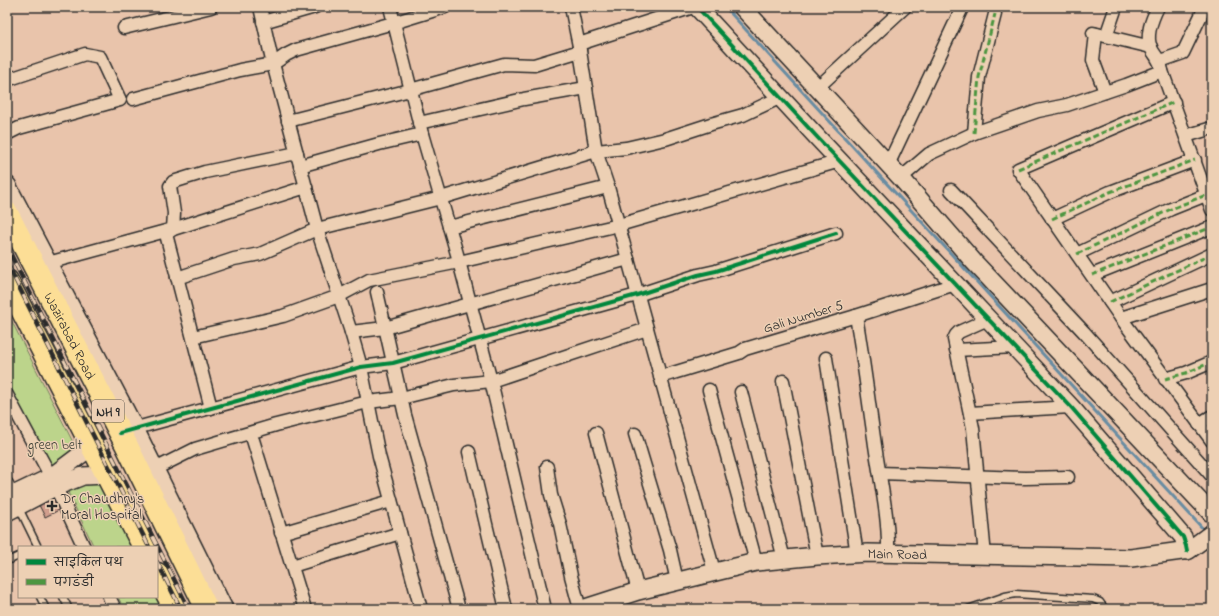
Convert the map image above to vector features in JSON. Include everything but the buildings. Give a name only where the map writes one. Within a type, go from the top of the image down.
[{"type":"highway","name":"Wazirabad Road","points":[[7,213],[127,431],[207,609]]},
{"type":"highway","name":"NH 9","points":[[7,281],[91,447],[108,475],[144,546]]},
{"type":"highway","points":[[158,576],[175,609]]},
{"type":"street","points":[[124,28],[211,7]]},
{"type":"street","points":[[260,7],[273,64],[317,229],[340,296],[361,367],[379,456],[421,609]]},
{"type":"street","points":[[263,22],[315,7]]},
{"type":"street","points":[[390,7],[420,129],[441,198],[491,381],[546,609]]},
{"type":"street","points":[[133,99],[240,70],[273,64],[278,62],[286,54],[296,50],[445,7]]},
{"type":"street","points":[[571,7],[596,151],[619,225],[714,571]]},
{"type":"street","points":[[288,121],[504,64],[534,65],[579,47],[693,7]]},
{"type":"street","points":[[697,7],[1071,407],[1183,537],[1190,550],[1212,533]]},
{"type":"street","points":[[742,7],[901,178],[974,262],[1212,514]]},
{"type":"street","points":[[817,88],[905,7]]},
{"type":"street","points":[[1105,92],[1093,60],[1099,34],[1116,7]]},
{"type":"street","points":[[1158,7],[1151,24],[1149,37],[1151,47],[1161,66],[1212,210]]},
{"type":"street","points":[[901,178],[929,154],[974,133],[1038,111],[1067,105],[1105,92],[1161,66],[1183,53],[1205,7]]},
{"type":"street","points":[[888,165],[962,8]]},
{"type":"street","points":[[974,133],[979,77],[995,14]]},
{"type":"street","points":[[1099,34],[1151,47]]},
{"type":"street","points":[[7,80],[85,54],[100,57],[120,100],[20,128],[7,134]]},
{"type":"street","points":[[300,166],[379,144],[420,129],[524,99],[586,88]]},
{"type":"street","points":[[177,278],[234,259],[260,254],[317,229],[441,198],[596,151],[626,148],[665,139],[743,115],[781,98]]},
{"type":"street","points":[[1174,102],[1018,169],[1121,318],[1212,441]]},
{"type":"street","points":[[1186,136],[1212,128]]},
{"type":"street","points":[[173,229],[174,213],[170,186],[173,182],[205,172],[297,152]]},
{"type":"street","points":[[1052,219],[1110,192],[1195,160]]},
{"type":"street","points":[[193,337],[283,316],[340,296],[369,280],[459,262],[619,225],[840,161]]},
{"type":"street","points":[[7,185],[48,263],[127,431],[155,469],[224,609]]},
{"type":"street","points":[[449,227],[608,186]]},
{"type":"street","points":[[48,263],[173,229],[306,187]]},
{"type":"street","points":[[951,190],[1084,332],[1212,476]]},
{"type":"street","points":[[1077,254],[1171,209],[1206,195]]},
{"type":"street","points":[[1092,275],[1212,227]]},
{"type":"street","points":[[173,229],[166,234],[211,408]]},
{"type":"street","points":[[127,431],[361,367],[393,363],[637,295],[836,233]]},
{"type":"street","points":[[1110,302],[1212,254]]},
{"type":"street","points":[[351,332],[385,328],[628,259]]},
{"type":"street","name":"Gali Number 5","points":[[660,377],[955,284]]},
{"type":"street","points":[[1121,318],[1212,289]]},
{"type":"street","points":[[377,292],[401,398],[459,609]]},
{"type":"street","points":[[856,316],[886,505],[889,535],[888,554]]},
{"type":"street","points":[[985,556],[970,413],[954,339],[956,335],[988,319]]},
{"type":"street","points":[[155,469],[195,449],[276,425],[368,402],[401,398],[454,385],[491,381],[647,329]]},
{"type":"street","points":[[956,350],[1015,347]]},
{"type":"street","points":[[826,358],[857,554]]},
{"type":"street","points":[[1166,379],[1186,373],[1212,362]]},
{"type":"street","points":[[783,381],[817,556]]},
{"type":"street","points":[[709,390],[756,562]]},
{"type":"street","points":[[741,392],[784,559]]},
{"type":"street","points":[[7,395],[53,482],[84,546]]},
{"type":"street","points":[[970,413],[1071,407]]},
{"type":"street","points":[[1199,424],[1212,416]]},
{"type":"street","points":[[596,433],[638,591]]},
{"type":"street","points":[[635,434],[670,550],[676,581]]},
{"type":"street","points":[[253,440],[305,609]]},
{"type":"street","points":[[53,482],[91,447]]},
{"type":"street","points":[[469,452],[506,609]]},
{"type":"street","points":[[546,468],[551,495],[560,524],[571,576],[581,609]]},
{"type":"street","points":[[880,473],[1068,477]]},
{"type":"street","points":[[10,499],[53,482],[83,476],[108,475]]},
{"type":"street","points":[[281,533],[392,501]]},
{"type":"street","points":[[292,566],[400,533]]},
{"type":"street","name":"Main Road","points":[[581,609],[638,591],[714,571],[756,562],[784,559],[857,554],[1131,558],[1190,550]]},
{"type":"street","points":[[110,598],[115,609]]},
{"type":"lane","points":[[10,499],[37,546]]},
{"type":"lane","points":[[7,561],[18,556]]},
{"type":"lane","points":[[968,609],[1005,596],[1016,594],[1093,599],[1100,602],[1105,609]]},
{"type":"lane","points":[[40,598],[46,609]]},
{"type":"lane","points":[[64,598],[69,609]]},
{"type":"green space","name":"green belt","points":[[7,312],[79,454],[47,467],[7,386]]},
{"type":"green space","name":"green belt","points":[[99,480],[131,546],[94,546],[67,490]]},
{"type":"green space","points":[[118,598],[156,598],[161,609],[124,609]]},
{"type":"waterway","points":[[725,7],[1205,531]]},
{"type":"railway","points":[[7,247],[157,546]]},
{"type":"railway","points":[[7,263],[148,546]]},
{"type":"railway","points":[[158,547],[189,609]]},
{"type":"railway","points":[[158,564],[181,609]]},
{"type":"marked path","points":[[974,133],[979,77],[995,14]]},
{"type":"marked path","points":[[1018,169],[1174,102]]},
{"type":"marked path","points":[[1052,219],[1110,192],[1195,160]]},
{"type":"marked path","points":[[1077,254],[1171,209],[1206,195]]},
{"type":"marked path","points":[[1092,275],[1212,227]]},
{"type":"marked path","points":[[1110,302],[1212,254]]},
{"type":"marked path","points":[[1165,379],[1186,373],[1212,362]]},
{"type":"cycle path","points":[[697,7],[1071,407],[1183,537],[1187,551]]},
{"type":"cycle path","points":[[120,433],[361,367],[393,363],[637,295],[836,233]]},
{"type":"place","name":"Dr Chaudhry's Moral Hospital","points":[[52,506]]}]
